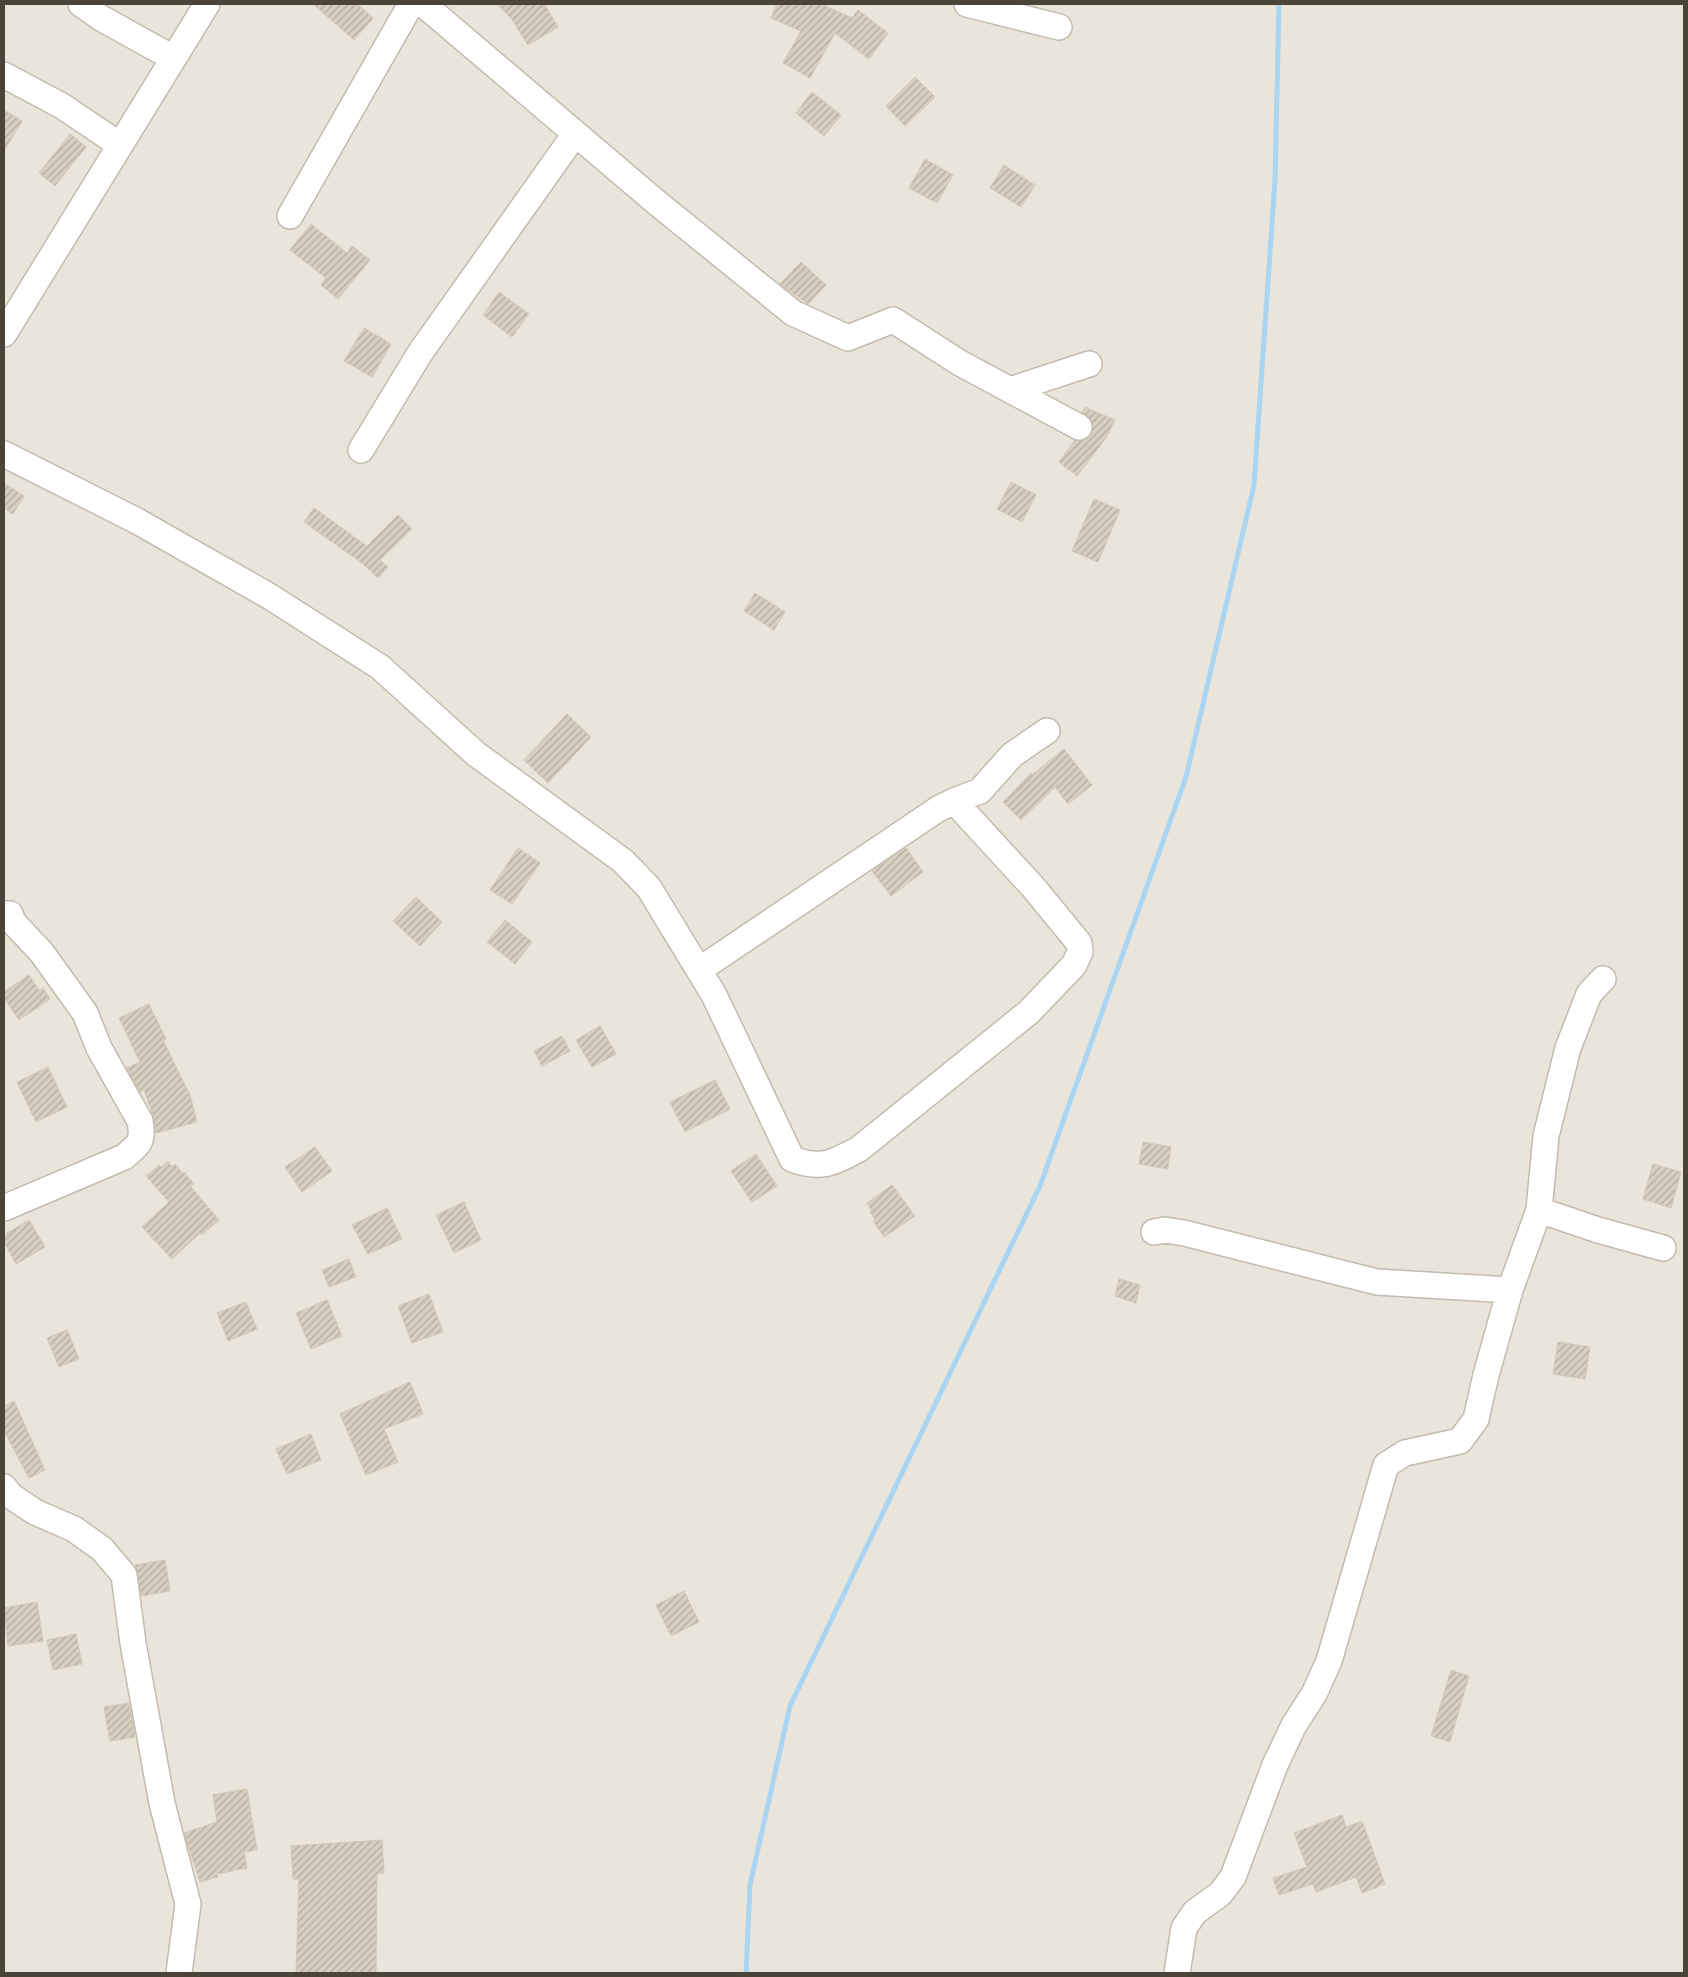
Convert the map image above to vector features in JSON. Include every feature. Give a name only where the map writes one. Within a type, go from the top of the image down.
[{"type":"street","points":[[81,4],[101,18],[174,58]]},
{"type":"street","points":[[4,334],[207,4]]},
{"type":"street","points":[[290,216],[411,4]]},
{"type":"street","points":[[423,4],[575,134],[793,313],[848,338],[893,320],[960,363],[1079,427]]},
{"type":"street","points":[[967,4],[1059,27]]},
{"type":"street","points":[[4,75],[62,106],[120,145]]},
{"type":"street","points":[[361,450],[420,353],[575,134]]},
{"type":"street","points":[[1010,390],[1089,364]]},
{"type":"street","points":[[4,454],[137,521],[269,596],[380,667],[476,754],[623,862],[649,888],[699,970],[714,995],[792,1158],[805,1164],[832,1163],[859,1149],[1029,1012],[1074,965],[1080,952],[1079,943],[1074,936],[954,801]]},
{"type":"street","points":[[699,970],[954,801],[980,791],[1012,755],[1047,731]]},
{"type":"street","points":[[4,914],[10,914],[13,922],[42,953],[85,1014],[99,1048],[140,1121],[143,1134],[140,1143],[124,1157],[4,1208]]},
{"type":"street","points":[[1176,1973],[1184,1928],[1195,1912],[1220,1894],[1233,1877],[1275,1765],[1294,1725],[1314,1694],[1328,1661],[1386,1465],[1405,1454],[1460,1441],[1476,1419],[1486,1375],[1510,1290],[1540,1210],[1546,1136],[1568,1048],[1589,994],[1603,979]]},
{"type":"street","points":[[1540,1210],[1598,1230],[1664,1248]]},
{"type":"street","points":[[1154,1232],[1165,1230],[1184,1233],[1377,1282],[1510,1290]]},
{"type":"street","points":[[4,1487],[11,1496],[35,1512],[74,1529],[102,1549],[124,1575],[133,1643],[162,1803],[188,1904],[180,1973]]},
{"type":"shaded area","points":[[4,4],[1684,4],[1684,1973],[4,1973]]},
{"type":"building","points":[[313,4],[357,4],[373,18],[354,40]]},
{"type":"building","points":[[497,4],[544,4],[558,27],[528,45],[511,18]]},
{"type":"building","points":[[777,4],[821,4],[852,18],[858,10],[888,33],[869,59],[835,33],[810,78],[783,63],[801,31],[771,18]]},
{"type":"building","points":[[915,77],[935,97],[905,126],[886,106]]},
{"type":"building","points":[[812,92],[841,115],[824,136],[796,113]]},
{"type":"building","points":[[4,110],[22,121],[4,151]]},
{"type":"building","points":[[70,134],[86,147],[55,186],[39,173]]},
{"type":"building","points":[[925,159],[953,175],[937,203],[909,188]]},
{"type":"building","points":[[1004,165],[1035,185],[1021,207],[990,188]]},
{"type":"building","points":[[311,224],[347,253],[352,246],[370,260],[338,299],[321,285],[326,278],[290,250]]},
{"type":"building","points":[[801,262],[826,285],[808,304],[780,284]]},
{"type":"building","points":[[499,292],[529,314],[512,337],[483,315]]},
{"type":"building","points":[[364,328],[391,344],[372,377],[344,361]]},
{"type":"building","points":[[1085,407],[1115,420],[1106,438],[1077,476],[1059,462],[1075,440],[1086,439],[1092,433],[1091,420],[1082,412]]},
{"type":"building","points":[[1011,482],[1036,495],[1022,522],[997,509]]},
{"type":"building","points":[[4,483],[24,496],[13,514],[4,508]]},
{"type":"building","points":[[1094,499],[1120,510],[1098,562],[1072,551]]},
{"type":"building","points":[[314,508],[367,546],[398,515],[412,529],[380,560],[388,567],[378,578],[362,563],[304,522]]},
{"type":"building","points":[[755,593],[785,612],[774,630],[744,611]]},
{"type":"building","points":[[567,714],[591,737],[548,783],[524,760]]},
{"type":"building","points":[[1064,749],[1092,785],[1068,804],[1055,787],[1021,820],[1003,802],[1031,773],[1032,775]]},
{"type":"building","points":[[518,848],[540,863],[512,904],[490,890]]},
{"type":"building","points":[[906,848],[923,872],[891,896],[872,871]]},
{"type":"building","points":[[416,897],[442,922],[420,946],[393,921]]},
{"type":"building","points":[[505,920],[532,942],[515,964],[487,942]]},
{"type":"building","points":[[29,975],[39,990],[43,988],[50,999],[19,1020],[4,998],[4,992]]},
{"type":"building","points":[[149,1004],[166,1039],[163,1040],[190,1095],[197,1122],[156,1133],[154,1118],[144,1090],[140,1092],[127,1068],[140,1062],[119,1018]]},
{"type":"building","points":[[600,1026],[616,1054],[592,1067],[576,1040]]},
{"type":"building","points":[[562,1036],[570,1051],[542,1066],[534,1051]]},
{"type":"building","points":[[48,1067],[67,1107],[36,1122],[17,1082]]},
{"type":"building","points":[[715,1080],[730,1109],[685,1132],[670,1102]]},
{"type":"building","points":[[1143,1142],[1171,1147],[1168,1169],[1139,1164]]},
{"type":"building","points":[[315,1147],[332,1171],[302,1192],[285,1167]]},
{"type":"building","points":[[756,1154],[777,1186],[752,1202],[731,1171]]},
{"type":"building","points":[[168,1161],[172,1167],[175,1164],[183,1174],[184,1172],[194,1184],[191,1187],[219,1220],[202,1235],[200,1233],[172,1259],[142,1227],[169,1202],[146,1176],[159,1165],[161,1167]]},
{"type":"building","points":[[1653,1164],[1681,1172],[1671,1208],[1643,1199]]},
{"type":"building","points":[[892,1185],[915,1216],[884,1237],[873,1221],[875,1219],[867,1203]]},
{"type":"building","points":[[464,1202],[481,1240],[454,1253],[436,1215]]},
{"type":"building","points":[[387,1208],[402,1239],[368,1254],[352,1225]]},
{"type":"building","points":[[29,1220],[45,1247],[16,1264],[4,1242],[4,1235]]},
{"type":"building","points":[[349,1259],[356,1277],[329,1287],[322,1270]]},
{"type":"building","points":[[1119,1279],[1140,1285],[1136,1303],[1115,1296]]},
{"type":"building","points":[[429,1294],[443,1332],[412,1343],[398,1306]]},
{"type":"building","points":[[327,1300],[342,1336],[311,1349],[296,1313]]},
{"type":"building","points":[[246,1302],[257,1329],[228,1341],[217,1313]]},
{"type":"building","points":[[67,1330],[79,1359],[59,1367],[47,1338]]},
{"type":"building","points":[[1558,1342],[1590,1347],[1585,1379],[1553,1374]]},
{"type":"building","points":[[410,1382],[423,1414],[384,1429],[398,1462],[366,1475],[340,1414]]},
{"type":"building","points":[[14,1401],[45,1470],[29,1478],[4,1431],[4,1406]]},
{"type":"building","points":[[311,1434],[321,1460],[287,1474],[276,1449]]},
{"type":"building","points":[[165,1560],[170,1591],[141,1596],[135,1565]]},
{"type":"building","points":[[684,1591],[699,1622],[671,1636],[656,1605]]},
{"type":"building","points":[[37,1602],[43,1641],[8,1646],[4,1608]]},
{"type":"building","points":[[76,1634],[82,1664],[53,1670],[47,1640]]},
{"type":"building","points":[[1451,1670],[1469,1676],[1450,1742],[1431,1736]]},
{"type":"building","points":[[129,1703],[135,1737],[110,1741],[104,1707]]},
{"type":"building","points":[[247,1789],[257,1850],[244,1852],[247,1868],[217,1874],[218,1877],[200,1882],[184,1833],[217,1822],[213,1795]]},
{"type":"building","points":[[1342,1815],[1346,1827],[1362,1821],[1385,1884],[1362,1893],[1356,1877],[1316,1892],[1313,1884],[1279,1895],[1273,1878],[1307,1867],[1294,1833]]},
{"type":"building","points":[[382,1840],[384,1873],[377,1874],[376,1973],[296,1973],[299,1879],[293,1879],[291,1846]]},
{"type":"waterway","points":[[746,1973],[750,1885],[790,1706],[1040,1186],[1186,777],[1254,485],[1275,180],[1279,4]]}]
